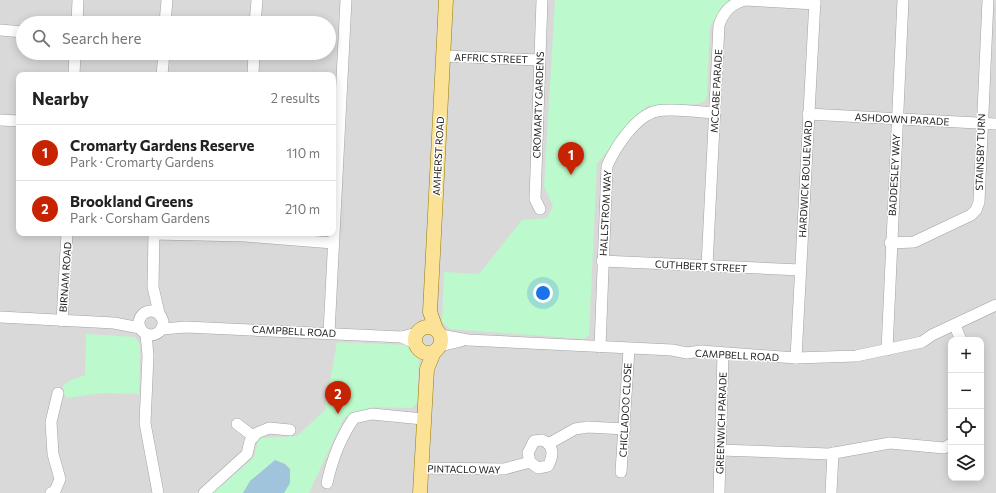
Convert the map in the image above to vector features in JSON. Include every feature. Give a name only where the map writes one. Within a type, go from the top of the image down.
[{"type":"main road","name":"AMHERST ROAD","points":[[420,493],[446,0]]},
{"type":"street","points":[[77,16],[78,0]]},
{"type":"street","points":[[165,16],[166,0]]},
{"type":"street","points":[[255,16],[256,0]]},
{"type":"street","points":[[336,187],[346,0]]},
{"type":"street","name":"CROMARTY GARDENS","points":[[540,209],[535,199],[542,0]]},
{"type":"street","name":"MCCABE PARADE","points":[[708,266],[719,25],[722,16],[728,8],[745,0],[815,2]]},
{"type":"street","name":"BADDESLEY WAY","points":[[887,350],[890,243],[903,0]]},
{"type":"street","name":"STAINSBY TURN","points":[[890,243],[914,242],[970,215],[976,210],[979,202],[981,124],[988,0]]},
{"type":"street","name":"HARDWICK BOULEVARD","points":[[796,358],[815,2]]},
{"type":"street","points":[[0,30],[16,31]]},
{"type":"street","name":"AFFRIC STREET","points":[[443,56],[539,60]]},
{"type":"street","points":[[74,72],[75,60]]},
{"type":"street","points":[[162,72],[163,60]]},
{"type":"street","points":[[253,72],[254,60]]},
{"type":"street","name":"HALLSTROM WAY","points":[[600,347],[602,261],[607,166],[612,154],[640,120],[648,114],[658,111],[715,113]]},
{"type":"street","name":"ASHDOWN PARADE","points":[[808,114],[996,124]]},
{"type":"street","points":[[0,120],[16,121]]},
{"type":"street","name":"BIRNAM ROAD","points":[[62,321],[67,236]]},
{"type":"street","points":[[151,331],[164,323],[153,287],[154,236]]},
{"type":"street","points":[[265,236],[333,243]]},
{"type":"street","points":[[330,333],[333,236]]},
{"type":"street","name":"CUTHBERT STREET","points":[[602,261],[800,270]]},
{"type":"street","points":[[151,331],[139,322],[153,287]]},
{"type":"street","name":"CAMPBELL ROAD","points":[[0,317],[114,323],[151,331],[186,327],[330,333],[428,340],[468,340],[796,358],[856,356],[922,342],[932,335],[996,305]]},
{"type":"street","name":"CAMPBELL ROAD","points":[[114,323],[154,310],[186,327]]},
{"type":"street","points":[[954,326],[960,337]]},
{"type":"street","points":[[151,331],[148,356],[145,423],[158,493]]},
{"type":"street","name":"CHICLADOO CLOSE","points":[[621,472],[625,429],[629,349]]},
{"type":"street","name":"GREENWICH PARADE","points":[[719,493],[723,354]]},
{"type":"street","points":[[52,493],[55,491],[60,479],[53,454],[51,422],[58,393]]},
{"type":"street","points":[[327,483],[334,456],[345,430],[354,418],[372,414],[424,419]]},
{"type":"street","points":[[236,424],[253,436]]},
{"type":"street","points":[[204,493],[247,454],[253,436],[263,429],[269,428],[290,430]]},
{"type":"street","points":[[550,443],[552,448],[551,460],[548,466],[538,468],[530,462],[528,453],[534,441],[542,440],[550,443],[575,429],[625,429]]},
{"type":"street","points":[[720,450],[833,453],[890,443],[944,448],[949,445]]},
{"type":"street","points":[[830,493],[833,453]]},
{"type":"street","name":"PINTACLO WAY","points":[[421,468],[504,469],[530,462]]},
{"type":"shaded area","points":[[0,0],[996,0],[996,493],[0,493]]},
{"type":"green space","points":[[555,0],[731,0],[722,6],[710,27],[707,96],[705,101],[699,104],[647,106],[631,122],[597,164],[589,335],[584,339],[450,329],[442,322],[444,272],[479,274],[522,220],[547,218],[553,206],[544,186]]},
{"type":"green space","points":[[86,334],[135,337],[140,345],[139,394],[103,393],[66,398],[62,387],[69,381],[85,375]]},
{"type":"green space","points":[[337,342],[406,345],[414,351],[419,360],[417,403],[412,408],[372,407],[344,418],[309,493],[213,493],[254,457],[259,438],[297,436],[325,410]]},
{"type":"water","points":[[275,460],[285,464],[290,469],[290,483],[284,493],[243,493],[250,481]]},
{"type":"place","name":"Cromarty Gardens Reserve","points":[[571,175]]},
{"type":"place","name":"Brookland Greens","points":[[338,414]]}]
